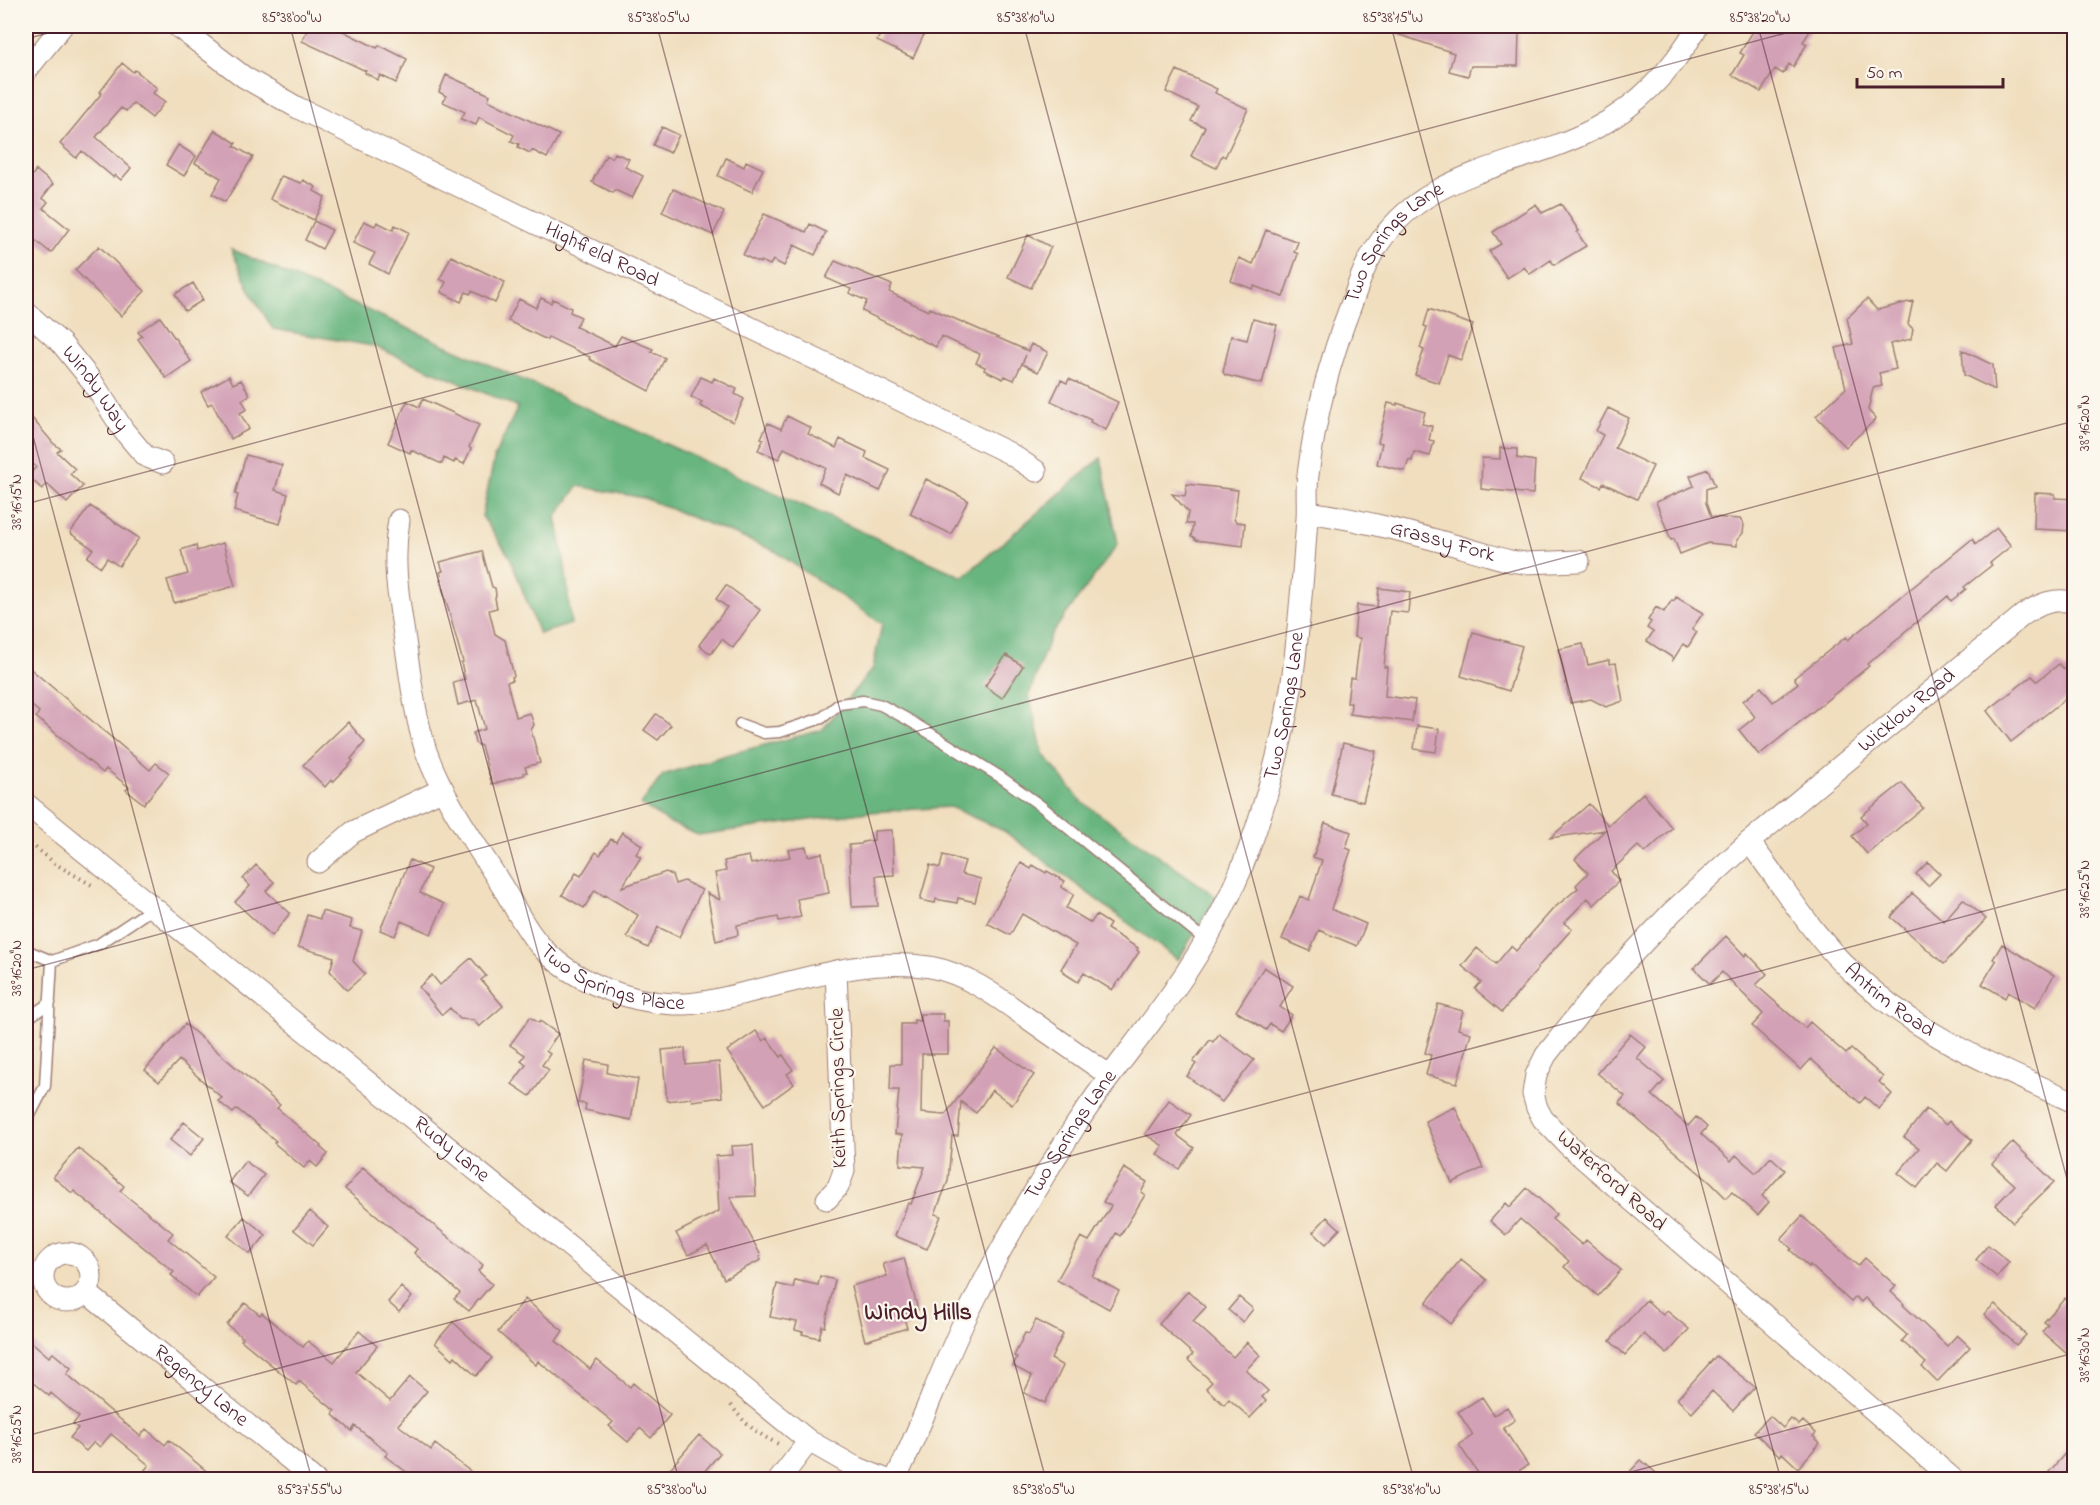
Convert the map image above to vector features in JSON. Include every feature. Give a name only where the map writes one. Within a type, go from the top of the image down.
[{"type":"street","points":[[26,71],[62,26]]},
{"type":"street","name":"Highfield Road","points":[[177,26],[244,77],[298,108],[1009,453],[1036,471]]},
{"type":"street","name":"Two Springs Lane","points":[[895,1479],[968,1314],[1003,1245],[1074,1127],[1172,994],[1226,902],[1254,836],[1287,714],[1308,512],[1307,482],[1314,431],[1340,335],[1369,260],[1380,240],[1412,205],[1431,194],[1456,181],[1578,137],[1616,117],[1650,91],[1666,74],[1698,26]]},
{"type":"street","name":"Windy Way","points":[[26,312],[61,343],[91,380],[124,431],[145,456],[163,463]]},
{"type":"street","name":"Grassy Fork","points":[[1308,512],[1391,527],[1510,561],[1526,563],[1579,561]]},
{"type":"street","name":"Two Springs Place","points":[[399,520],[395,544],[395,573],[417,719],[427,752],[442,789],[538,943],[560,963],[584,979],[616,993],[674,1004],[715,1001],[869,964],[898,963],[933,968],[961,976],[987,990],[1110,1076]]},
{"type":"street","name":"Wicklow Road","points":[[1749,842],[2024,615],[2050,601],[2074,602]]},
{"type":"street","points":[[318,861],[353,832],[442,789]]},
{"type":"street","name":"Rudy Lane","points":[[26,804],[809,1442],[853,1466],[887,1479]]},
{"type":"street","name":"Antrim Road","points":[[1749,842],[1817,933],[1849,970],[1886,1003],[1928,1032],[1979,1059],[2074,1102]]},
{"type":"street","name":"Waterford Road","points":[[1749,842],[1672,912],[1578,1014],[1546,1055],[1536,1075],[1533,1094],[1537,1108],[1543,1119],[1568,1145],[1954,1479]]},
{"type":"street","name":"Keith Springs Circle","points":[[827,1199],[838,1187],[844,1171],[836,971]]},
{"type":"street","name":"Regency Lane","points":[[87,1293],[315,1479]]},
{"type":"street","points":[[779,1479],[809,1442]]},
{"type":"lane","points":[[740,724],[764,733],[780,732],[822,718],[839,704],[864,700],[881,705],[1002,778],[1041,806],[1205,940]]},
{"type":"lane","points":[[26,950],[52,961],[99,944],[153,908]]},
{"type":"lane","points":[[26,1123],[45,1086],[52,961]]},
{"type":"lane","points":[[26,1018],[50,1003]]},
{"type":"green space","points":[[231,249],[963,577],[1101,458],[1118,544],[1050,636],[1029,695],[1043,754],[1082,802],[1217,897],[1178,960],[1004,831],[950,807],[868,812],[698,835],[668,822],[641,804],[663,775],[726,755],[822,730],[873,668],[882,624],[773,550],[644,498],[578,486],[556,517],[565,565],[571,624],[539,634],[510,557],[482,516],[495,455],[518,407],[373,346],[273,329],[252,295]]},
{"type":"building","points":[[309,26],[333,26],[377,48],[379,45],[407,59],[396,83],[380,75],[378,80],[365,73],[366,71],[302,41]]},
{"type":"building","points":[[884,26],[928,26],[913,58],[877,41]]},
{"type":"building","points":[[1380,26],[1484,26],[1495,28],[1494,33],[1519,33],[1518,66],[1471,66],[1468,76],[1449,71],[1454,53],[1379,28]]},
{"type":"building","points":[[1762,26],[1813,26],[1803,42],[1807,44],[1793,67],[1789,64],[1783,74],[1775,69],[1761,92],[1732,75],[1744,55],[1740,53],[1755,28],[1759,31]]},
{"type":"building","points":[[122,63],[133,72],[135,70],[157,88],[153,93],[165,102],[152,118],[133,103],[126,111],[121,108],[96,137],[131,168],[121,180],[115,175],[113,177],[82,151],[76,158],[60,144],[102,93],[100,92]]},
{"type":"building","points":[[1177,70],[1217,89],[1215,93],[1248,109],[1225,157],[1222,155],[1216,168],[1191,156],[1205,127],[1191,121],[1198,107],[1166,92]]},
{"type":"building","points":[[446,75],[490,95],[488,100],[559,135],[547,158],[532,150],[530,153],[518,147],[519,144],[511,141],[514,135],[479,117],[476,125],[461,119],[465,112],[443,102],[446,96],[439,92]]},
{"type":"building","points":[[662,127],[679,135],[670,153],[653,145]]},
{"type":"building","points":[[215,130],[236,143],[234,146],[253,157],[225,202],[212,194],[221,178],[195,163]]},
{"type":"building","points":[[178,145],[196,156],[184,176],[166,165]]},
{"type":"building","points":[[615,153],[629,159],[625,167],[643,176],[632,198],[615,190],[613,193],[592,182],[606,155],[612,158]]},
{"type":"building","points":[[726,158],[744,167],[746,161],[763,169],[752,192],[718,176]]},
{"type":"building","points":[[36,170],[53,184],[42,198],[48,202],[43,208],[69,229],[51,253],[26,233],[26,184]]},
{"type":"building","points":[[281,176],[301,183],[303,180],[316,187],[314,191],[325,197],[314,220],[270,199]]},
{"type":"building","points":[[673,189],[724,212],[713,235],[662,212]]},
{"type":"building","points":[[1536,204],[1542,213],[1561,204],[1586,246],[1554,265],[1551,260],[1530,274],[1524,267],[1507,278],[1489,251],[1501,244],[1493,232]]},
{"type":"building","points":[[764,214],[806,232],[810,224],[826,232],[815,255],[794,245],[784,266],[773,260],[770,265],[761,261],[760,263],[743,255]]},
{"type":"building","points":[[314,221],[332,230],[322,249],[305,240]]},
{"type":"building","points":[[364,221],[375,226],[377,222],[393,230],[395,225],[409,232],[388,274],[369,264],[375,253],[353,243]]},
{"type":"building","points":[[1266,230],[1298,242],[1294,252],[1298,254],[1283,297],[1254,286],[1253,289],[1231,281],[1239,258],[1253,264]]},
{"type":"building","points":[[1028,235],[1051,247],[1031,288],[1008,277]]},
{"type":"building","points":[[99,246],[145,291],[121,316],[75,270]]},
{"type":"building","points":[[451,256],[505,282],[495,303],[472,291],[470,294],[466,292],[461,302],[441,292],[446,282],[440,279]]},
{"type":"building","points":[[835,261],[892,285],[889,292],[928,311],[930,308],[1028,351],[1031,344],[1048,352],[1038,372],[1022,364],[1026,355],[1014,380],[1005,376],[1003,379],[984,370],[985,367],[976,363],[980,354],[941,336],[936,347],[862,311],[867,301],[849,293],[851,289],[826,278]]},
{"type":"building","points":[[193,283],[203,300],[185,311],[175,294]]},
{"type":"building","points":[[541,298],[551,303],[553,299],[571,308],[570,312],[581,317],[576,327],[615,346],[621,336],[653,349],[651,352],[665,358],[649,391],[589,359],[590,357],[508,321],[519,299],[536,308]]},
{"type":"building","points":[[1867,299],[1877,310],[1913,301],[1908,324],[1913,329],[1911,339],[1890,344],[1896,369],[1879,373],[1882,386],[1873,388],[1868,410],[1876,419],[1846,447],[1816,416],[1846,388],[1836,348],[1853,344],[1847,318]]},
{"type":"building","points":[[1429,309],[1473,325],[1461,360],[1448,355],[1439,383],[1415,375],[1424,350],[1420,348],[1427,327],[1424,326]]},
{"type":"building","points":[[160,317],[191,361],[166,378],[138,339],[142,336],[138,332]]},
{"type":"building","points":[[1253,319],[1277,325],[1262,384],[1225,375],[1223,372],[1231,336],[1247,340]]},
{"type":"building","points":[[1962,350],[1993,365],[1995,390],[1964,375]]},
{"type":"building","points":[[229,376],[233,384],[241,380],[250,395],[242,400],[247,409],[240,413],[249,429],[231,439],[212,403],[208,405],[201,392]]},
{"type":"building","points":[[701,377],[712,382],[714,378],[737,389],[735,394],[744,399],[733,422],[700,406],[702,402],[691,397]]},
{"type":"building","points":[[1069,379],[1118,402],[1106,430],[1090,422],[1091,420],[1051,401],[1061,380],[1067,383]]},
{"type":"building","points":[[423,399],[479,425],[464,464],[455,460],[454,463],[444,458],[442,464],[411,450],[410,453],[388,443],[407,401],[419,407]]},
{"type":"building","points":[[1388,403],[1397,405],[1397,403],[1425,412],[1422,424],[1432,426],[1429,440],[1434,441],[1430,456],[1414,452],[1412,461],[1409,460],[1405,471],[1377,464],[1382,443],[1378,442]]},
{"type":"building","points":[[1608,408],[1629,418],[1615,448],[1653,466],[1637,499],[1603,483],[1601,487],[1582,478],[1603,435],[1596,431]]},
{"type":"building","points":[[26,411],[53,443],[61,449],[57,452],[75,469],[70,474],[83,486],[67,503],[47,484],[42,489],[28,476],[36,467],[26,457]]},
{"type":"building","points":[[787,416],[811,428],[808,434],[836,448],[840,439],[867,452],[865,458],[890,470],[880,491],[847,475],[838,493],[819,483],[826,468],[784,448],[779,459],[758,450],[764,439],[761,438],[768,423],[781,429]]},
{"type":"building","points":[[1500,448],[1517,449],[1517,458],[1535,461],[1533,494],[1481,489],[1482,458],[1500,459]]},
{"type":"building","points":[[246,455],[282,465],[275,490],[288,494],[280,524],[234,511],[238,495],[235,494]]},
{"type":"building","points":[[1708,469],[1715,486],[1706,489],[1706,503],[1711,517],[1740,519],[1744,525],[1743,533],[1737,540],[1737,546],[1708,543],[1680,554],[1674,539],[1671,540],[1656,502],[1694,486],[1690,476]]},
{"type":"building","points":[[926,479],[968,500],[951,534],[910,514]]},
{"type":"building","points":[[1187,484],[1238,490],[1234,519],[1236,522],[1245,523],[1243,546],[1195,540],[1191,537],[1193,524],[1186,524],[1188,512],[1172,494],[1185,496]]},
{"type":"building","points":[[2035,493],[2055,494],[2055,498],[2074,499],[2074,531],[2034,529]]},
{"type":"building","points":[[90,506],[139,538],[119,566],[107,558],[101,567],[87,557],[93,549],[70,533]]},
{"type":"building","points":[[1997,528],[2011,546],[1990,563],[1992,565],[1964,587],[1966,589],[1951,601],[1948,596],[1867,664],[1869,666],[1759,755],[1739,730],[1755,717],[1743,701],[1761,687],[1773,702],[1798,683],[1794,678],[1846,637],[1848,640],[1972,539],[1976,544]]},
{"type":"building","points":[[223,543],[235,586],[174,603],[167,580],[188,574],[181,550],[196,545],[197,551]]},
{"type":"building","points":[[482,551],[492,587],[495,588],[497,608],[489,610],[495,634],[505,640],[514,676],[513,680],[507,682],[516,717],[530,713],[534,725],[531,730],[540,763],[525,767],[527,772],[523,773],[524,775],[492,784],[481,746],[475,743],[473,733],[485,729],[477,700],[458,705],[453,682],[465,679],[461,663],[463,662],[440,580],[442,579],[440,572],[443,571],[440,562]]},
{"type":"building","points":[[726,585],[760,610],[733,648],[722,639],[711,654],[699,645],[727,607],[716,599]]},
{"type":"building","points":[[1379,588],[1410,592],[1408,613],[1390,611],[1384,667],[1387,667],[1385,696],[1415,700],[1412,722],[1350,714],[1351,703],[1347,703],[1350,678],[1355,678],[1360,638],[1354,637],[1357,605],[1377,607]]},
{"type":"building","points":[[1676,597],[1703,613],[1692,629],[1697,632],[1688,647],[1683,644],[1673,660],[1647,641],[1653,632],[1647,628],[1651,622],[1648,620],[1656,607],[1664,612]]},
{"type":"building","points":[[1473,632],[1522,646],[1509,691],[1461,676]]},
{"type":"building","points":[[1583,644],[1588,665],[1609,660],[1609,664],[1616,663],[1623,701],[1606,707],[1591,699],[1570,703],[1559,649]]},
{"type":"building","points":[[1006,655],[1023,666],[1002,698],[985,686]]},
{"type":"building","points":[[2059,664],[2074,680],[2074,692],[2011,742],[1987,711],[2032,676],[2037,681]]},
{"type":"building","points":[[26,665],[150,770],[156,763],[169,773],[144,804],[126,790],[129,787],[106,769],[103,773],[36,717],[39,712],[26,701]]},
{"type":"building","points":[[656,714],[671,725],[658,740],[644,730]]},
{"type":"building","points":[[348,722],[365,742],[351,759],[353,761],[325,787],[303,765]]},
{"type":"building","points":[[1417,726],[1439,729],[1436,752],[1414,749]]},
{"type":"building","points":[[1343,743],[1376,751],[1363,802],[1331,794]]},
{"type":"building","points":[[1902,783],[1923,808],[1867,854],[1852,836],[1867,823],[1861,816]]},
{"type":"building","points":[[1643,793],[1672,828],[1645,853],[1638,846],[1611,871],[1619,881],[1594,905],[1588,898],[1564,923],[1572,929],[1502,1012],[1475,989],[1481,982],[1462,966],[1477,948],[1496,964],[1511,946],[1516,951],[1553,909],[1578,888],[1576,885],[1588,873],[1575,859],[1605,830],[1550,838],[1589,804],[1608,825]]},
{"type":"building","points":[[1325,823],[1351,832],[1346,848],[1351,850],[1331,909],[1366,924],[1357,946],[1319,930],[1310,951],[1282,939],[1300,896],[1309,900],[1322,860],[1313,857]]},
{"type":"building","points":[[892,830],[894,875],[876,876],[878,906],[852,907],[849,845],[874,840],[874,831]]},
{"type":"building","points":[[622,832],[642,845],[636,854],[641,857],[622,887],[666,872],[672,875],[675,884],[684,881],[702,890],[679,937],[658,927],[648,948],[627,937],[638,915],[595,890],[584,908],[562,895],[576,873],[581,876],[596,852],[600,855],[611,839],[616,842]]},
{"type":"building","points":[[806,847],[808,856],[822,853],[829,893],[797,899],[801,917],[779,921],[778,917],[737,925],[738,935],[716,941],[707,893],[720,900],[715,873],[726,871],[724,861],[749,856],[751,864],[790,857],[788,850]]},
{"type":"building","points":[[943,855],[965,861],[961,874],[981,879],[975,902],[958,898],[957,903],[936,899],[935,903],[920,900],[930,865],[940,868]]},
{"type":"building","points":[[410,860],[430,869],[420,893],[444,904],[431,934],[401,921],[395,936],[380,930]]},
{"type":"building","points":[[1928,862],[1940,874],[1928,886],[1916,874]]},
{"type":"building","points":[[1021,863],[1031,869],[1033,865],[1065,881],[1061,887],[1074,894],[1066,908],[1091,923],[1096,915],[1110,924],[1107,929],[1138,948],[1139,952],[1112,990],[1084,973],[1078,982],[1064,973],[1061,969],[1076,945],[1022,914],[1010,935],[987,923]]},
{"type":"building","points":[[256,865],[274,882],[266,891],[290,913],[272,936],[235,902],[250,886],[243,879]]},
{"type":"building","points":[[1912,893],[1944,921],[1963,899],[1986,919],[1944,964],[1891,917]]},
{"type":"building","points":[[322,911],[352,920],[350,928],[362,931],[353,961],[365,974],[347,990],[330,971],[334,957],[298,947],[307,915],[320,919]]},
{"type":"building","points":[[1726,936],[1745,956],[1747,953],[1767,974],[1756,985],[1805,1028],[1810,1022],[1846,1054],[1851,1049],[1883,1077],[1879,1082],[1892,1094],[1879,1109],[1865,1097],[1860,1103],[1811,1059],[1801,1070],[1752,1026],[1763,1014],[1722,972],[1710,984],[1694,968]]},
{"type":"building","points":[[2002,944],[2054,975],[2035,1008],[2008,992],[2005,998],[1982,984],[1996,961],[1993,959]]},
{"type":"building","points":[[471,958],[486,976],[481,980],[503,1006],[479,1027],[474,1020],[460,1019],[450,1008],[442,1015],[419,987],[432,975],[440,985]]},
{"type":"building","points":[[1264,967],[1293,986],[1280,1007],[1292,1015],[1281,1031],[1270,1024],[1266,1030],[1236,1011]]},
{"type":"building","points":[[1438,1004],[1463,1011],[1458,1029],[1471,1033],[1457,1083],[1426,1075],[1431,1055],[1425,1053]]},
{"type":"building","points":[[920,1014],[943,1014],[943,1021],[948,1021],[948,1054],[922,1054],[921,1113],[945,1115],[996,1048],[1034,1075],[1012,1105],[992,1090],[976,1113],[961,1102],[958,1136],[952,1136],[948,1181],[935,1214],[941,1216],[927,1249],[895,1236],[908,1203],[911,1204],[925,1167],[900,1165],[902,1135],[895,1134],[899,1090],[890,1090],[891,1064],[901,1064],[901,1024],[914,1024],[914,1020],[920,1021]]},
{"type":"building","points":[[530,1017],[558,1034],[546,1051],[550,1054],[542,1065],[549,1070],[530,1096],[512,1084],[526,1065],[521,1061],[525,1055],[510,1045]]},
{"type":"building","points":[[185,1024],[280,1105],[277,1108],[321,1146],[328,1154],[317,1167],[310,1161],[304,1168],[237,1109],[233,1113],[218,1101],[222,1098],[179,1060],[159,1082],[145,1070]]},
{"type":"building","points":[[756,1031],[763,1041],[767,1038],[793,1070],[787,1074],[794,1084],[765,1105],[727,1051]]},
{"type":"building","points":[[1219,1034],[1254,1060],[1222,1102],[1187,1076],[1196,1064],[1193,1062],[1210,1040],[1213,1042]]},
{"type":"building","points":[[1630,1034],[1646,1047],[1637,1058],[1664,1081],[1652,1095],[1688,1126],[1696,1117],[1707,1127],[1701,1134],[1731,1161],[1736,1155],[1756,1173],[1771,1157],[1785,1170],[1762,1196],[1769,1202],[1758,1215],[1732,1192],[1726,1198],[1619,1103],[1625,1096],[1597,1073]]},
{"type":"building","points":[[685,1048],[686,1065],[719,1062],[722,1097],[692,1101],[691,1098],[667,1101],[662,1050]]},
{"type":"building","points":[[586,1060],[608,1064],[607,1073],[638,1079],[631,1120],[585,1110],[586,1104],[578,1103]]},
{"type":"building","points":[[1169,1100],[1191,1115],[1177,1135],[1194,1148],[1179,1169],[1157,1154],[1163,1146],[1145,1134]]},
{"type":"building","points":[[1455,1107],[1483,1168],[1452,1183],[1425,1121]]},
{"type":"building","points":[[1926,1109],[1946,1125],[1949,1121],[1972,1140],[1947,1171],[1937,1163],[1917,1188],[1898,1173],[1919,1148],[1904,1137]]},
{"type":"building","points":[[184,1122],[204,1138],[190,1156],[170,1140]]},
{"type":"building","points":[[2013,1142],[2054,1182],[2013,1222],[1996,1205],[2015,1185],[1992,1164]]},
{"type":"building","points":[[753,1145],[756,1196],[730,1197],[761,1260],[724,1279],[707,1245],[688,1255],[676,1233],[719,1211],[716,1156],[733,1155],[732,1146]]},
{"type":"building","points":[[78,1148],[124,1186],[120,1191],[173,1233],[168,1239],[214,1277],[197,1297],[171,1275],[174,1272],[74,1191],[72,1193],[53,1177]]},
{"type":"building","points":[[245,1161],[264,1175],[248,1196],[229,1182]]},
{"type":"building","points":[[363,1167],[483,1265],[478,1271],[492,1284],[469,1311],[454,1299],[460,1293],[414,1253],[417,1249],[345,1189]]},
{"type":"building","points":[[1124,1168],[1147,1182],[1141,1192],[1145,1195],[1120,1236],[1116,1233],[1092,1276],[1119,1291],[1109,1309],[1057,1280],[1081,1237],[1089,1241],[1111,1206],[1103,1202]]},
{"type":"building","points":[[1527,1188],[1556,1214],[1552,1219],[1582,1245],[1586,1240],[1621,1270],[1598,1296],[1564,1267],[1569,1261],[1520,1219],[1506,1235],[1490,1221],[1506,1203],[1510,1207]]},
{"type":"building","points":[[310,1211],[328,1227],[313,1245],[294,1230]]},
{"type":"building","points":[[1802,1216],[1858,1266],[1865,1258],[1896,1286],[1891,1292],[1903,1305],[1947,1346],[1957,1335],[1970,1347],[1937,1382],[1922,1367],[1926,1363],[1902,1341],[1907,1335],[1865,1298],[1861,1302],[1856,1297],[1851,1302],[1790,1250],[1792,1249],[1781,1239]]},
{"type":"building","points":[[244,1217],[266,1235],[250,1254],[228,1236]]},
{"type":"building","points":[[1327,1217],[1340,1229],[1326,1244],[1313,1232]]},
{"type":"building","points":[[1988,1245],[2009,1262],[1997,1277],[1976,1260]]},
{"type":"building","points":[[904,1258],[918,1310],[903,1315],[907,1328],[865,1341],[851,1286],[887,1276],[883,1264]]},
{"type":"building","points":[[1461,1259],[1487,1280],[1451,1324],[1426,1303]]},
{"type":"building","points":[[820,1276],[835,1280],[825,1327],[822,1326],[819,1338],[795,1330],[797,1322],[770,1317],[777,1284],[793,1288],[795,1280],[818,1285]]},
{"type":"building","points":[[401,1287],[412,1297],[399,1312],[388,1302]]},
{"type":"building","points":[[1188,1291],[1206,1307],[1193,1321],[1233,1357],[1247,1342],[1260,1355],[1246,1370],[1268,1391],[1262,1397],[1266,1401],[1250,1418],[1229,1399],[1224,1405],[1206,1388],[1212,1382],[1188,1360],[1193,1354],[1159,1324]]},
{"type":"building","points":[[1239,1297],[1253,1309],[1243,1322],[1228,1310]]},
{"type":"building","points":[[2065,1298],[2074,1307],[2074,1360],[2042,1332],[2048,1325],[2044,1322]]},
{"type":"building","points":[[525,1299],[563,1331],[556,1341],[590,1369],[597,1360],[630,1387],[633,1383],[670,1415],[651,1438],[640,1428],[628,1442],[609,1426],[613,1422],[538,1361],[536,1365],[498,1332]]},
{"type":"building","points":[[1646,1300],[1663,1315],[1667,1311],[1689,1329],[1667,1354],[1644,1334],[1625,1355],[1610,1341]]},
{"type":"building","points":[[245,1303],[260,1315],[262,1313],[303,1347],[308,1341],[334,1362],[359,1331],[377,1346],[356,1372],[390,1401],[410,1377],[427,1391],[398,1425],[431,1450],[435,1444],[480,1479],[416,1479],[385,1456],[388,1453],[355,1426],[352,1431],[333,1415],[335,1411],[299,1381],[296,1385],[241,1340],[243,1338],[227,1325]]},
{"type":"building","points":[[1995,1304],[2026,1335],[2016,1345],[1984,1314]]},
{"type":"building","points":[[1036,1320],[1063,1334],[1051,1359],[1063,1366],[1045,1403],[1024,1393],[1032,1376],[1013,1366],[1017,1357],[1014,1356],[1025,1333],[1029,1334]]},
{"type":"building","points":[[453,1322],[492,1358],[476,1376],[455,1356],[453,1359],[435,1343]]},
{"type":"building","points":[[26,1337],[49,1357],[53,1353],[71,1368],[67,1374],[140,1436],[146,1429],[165,1445],[169,1440],[216,1479],[137,1479],[149,1465],[111,1434],[100,1447],[94,1442],[86,1451],[70,1438],[78,1428],[73,1424],[79,1417],[51,1393],[49,1396],[26,1377]]},
{"type":"building","points":[[1716,1356],[1755,1387],[1733,1411],[1712,1391],[1692,1413],[1677,1399]]},
{"type":"building","points":[[1482,1397],[1494,1415],[1507,1407],[1515,1420],[1503,1428],[1528,1465],[1506,1479],[1482,1479],[1459,1445],[1473,1435],[1458,1412]]},
{"type":"building","points":[[1770,1416],[1783,1428],[1791,1419],[1799,1425],[1803,1421],[1816,1433],[1813,1436],[1820,1443],[1798,1468],[1782,1453],[1780,1456],[1754,1432]]},
{"type":"building","points":[[699,1435],[720,1453],[698,1479],[661,1479]]},
{"type":"building","points":[[2074,1443],[2074,1479],[2043,1479]]},
{"type":"building","points":[[1641,1460],[1663,1479],[1623,1479]]},
{"type":"district","name":"Windy Hills","points":[[918,1313]]}]
